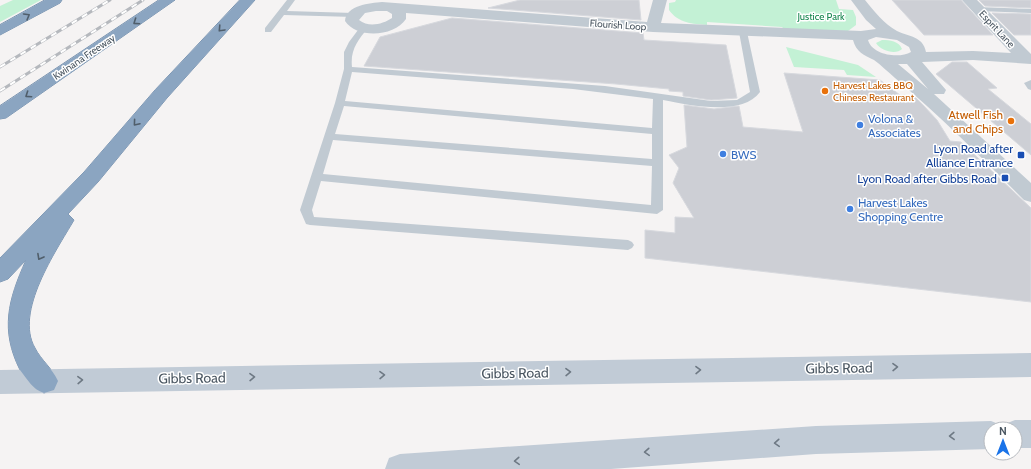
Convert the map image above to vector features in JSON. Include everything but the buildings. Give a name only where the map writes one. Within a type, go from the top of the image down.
[{"type":"highway","points":[[0,31],[55,0]]},
{"type":"highway","name":"Kwinana Freeway","points":[[0,114],[168,0]]},
{"type":"highway","points":[[0,273],[91,177],[162,94],[248,0]]},
{"type":"highway","points":[[44,381],[23,353],[16,330],[21,299],[38,259],[91,177]]},
{"type":"main road","name":"Gibbs Road","points":[[0,382],[1031,365]]},
{"type":"main road","points":[[400,469],[816,440],[983,435]]},
{"type":"street","points":[[653,28],[660,0]]},
{"type":"street","points":[[859,2],[892,34],[910,42],[987,55],[1028,59]]},
{"type":"street","points":[[859,2],[864,35],[860,39],[860,43],[920,89],[948,114],[1031,195]]},
{"type":"street","points":[[364,28],[352,21],[354,15],[371,4]]},
{"type":"street","name":"Flourish Loop","points":[[371,4],[391,8],[443,10],[459,13],[653,28],[778,34],[892,34]]},
{"type":"street","name":"Esprit Lane","points":[[974,5],[1028,59]]},
{"type":"street","points":[[391,8],[399,12],[400,16],[396,22]]},
{"type":"street","name":"Flourish Loop","points":[[364,28],[385,27],[396,22],[419,16],[459,13]]},
{"type":"street","name":"Flourish Loop","points":[[778,34],[896,60],[954,54],[987,55]]},
{"type":"street","points":[[910,42],[919,50],[919,54],[913,58],[936,88],[1031,174]]},
{"type":"lane","points":[[268,30],[291,0]]},
{"type":"lane","points":[[974,5],[1031,11]]},
{"type":"lane","points":[[282,13],[354,15]]},
{"type":"lane","points":[[364,28],[355,38],[348,50],[346,61],[348,69],[340,103],[306,210],[310,221],[628,245]]},
{"type":"lane","points":[[348,69],[549,84],[726,104],[739,103],[750,99],[755,92],[743,32]]},
{"type":"lane","points":[[1031,83],[1029,83],[1031,88]]},
{"type":"lane","points":[[317,177],[657,210],[658,97]]},
{"type":"lane","points":[[340,103],[657,131]]},
{"type":"lane","points":[[329,137],[657,163]]},
{"type":"green space","points":[[13,0],[41,0],[0,22],[0,6]]},
{"type":"green space","name":"Justice Park","points":[[676,0],[836,0],[839,9],[853,10],[856,17],[856,25],[848,31],[785,30],[782,27],[707,22],[707,25],[696,24],[677,18],[669,10],[669,3],[675,2]]},
{"type":"green space","points":[[882,40],[899,44],[902,49],[896,52],[885,50],[876,43]]},
{"type":"green space","points":[[786,47],[858,65],[876,77],[847,75],[844,70],[794,67]]},
{"type":"railway","points":[[0,67],[110,0]]},
{"type":"railway","points":[[0,91],[143,0]]},
{"type":"place","name":"Harvest Lakes BBQ Chinese Restaurant","points":[[825,91]]},
{"type":"place","name":"Atwell Fish and Chips","points":[[1011,121]]},
{"type":"place","name":"Volona & Associates","points":[[860,125]]},
{"type":"place","name":"BWS","points":[[723,154]]},
{"type":"place","name":"Lyon Road after Alliance Entrance","points":[[1021,155]]},
{"type":"place","name":"Lyon Road after Gibbs Road","points":[[1005,178]]},
{"type":"place","name":"Harvest Lakes Shopping Centre","points":[[850,209]]}]
